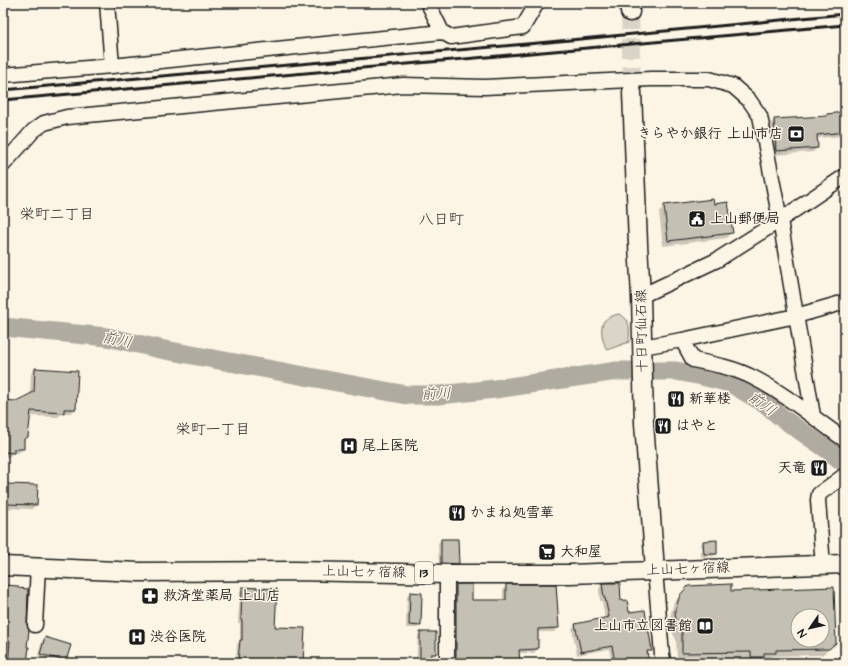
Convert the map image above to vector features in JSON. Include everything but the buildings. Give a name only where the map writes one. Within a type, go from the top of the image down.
[{"type":"main road","name":"十日町仙石線","points":[[632,92],[648,492],[655,570]]},
{"type":"main road","name":"上山七ヶ宿線","points":[[3,566],[139,572],[570,574],[845,564]]},
{"type":"street","points":[[107,3],[112,66]]},
{"type":"street","points":[[428,3],[442,32]]},
{"type":"street","points":[[3,75],[112,66],[442,32],[451,37],[523,27],[537,3]]},
{"type":"street","points":[[3,165],[33,131],[44,123],[67,117],[403,85],[485,87],[651,79],[709,79],[733,86],[749,100],[760,116],[780,220],[813,416]]},
{"type":"street","points":[[641,296],[717,260],[845,176]]},
{"type":"street","points":[[642,352],[682,340],[796,316],[845,302]]},
{"type":"street","points":[[682,340],[693,360],[719,364],[753,378],[783,395],[845,440]]},
{"type":"street","points":[[823,566],[818,500],[819,494],[841,478]]},
{"type":"street","points":[[34,625],[38,567]]},
{"type":"street","points":[[655,570],[662,655],[664,663]]},
{"type":"street","points":[[447,574],[447,663]]},
{"type":"shaded area","points":[[619,314],[628,322],[629,342],[607,350],[602,336],[604,321],[607,318]]},
{"type":"waterway","name":"前川","points":[[3,327],[107,337],[160,349],[407,395],[439,395],[495,389],[617,371],[676,371],[730,383],[766,404],[782,418],[831,452],[845,464]]},
{"type":"tunnel","points":[[630,12],[632,92]]},
{"type":"railway","points":[[3,90],[538,43],[845,14]]},
{"type":"railway","points":[[3,100],[845,25]]},
{"type":"place","name":"きらやか銀行 上山市店","points":[[796,134]]},
{"type":"place","name":"上山郵便局","points":[[697,219]]},
{"type":"place","name":"新華楼","points":[[676,399]]},
{"type":"place","name":"はやと","points":[[663,426]]},
{"type":"place","name":"尾上医院","points":[[349,446]]},
{"type":"place","name":"天竜","points":[[819,468]]},
{"type":"place","name":"かまね処雪華","points":[[457,513]]},
{"type":"place","name":"大和屋","points":[[547,552]]},
{"type":"place","name":"救済堂薬局 上山店","points":[[150,596]]},
{"type":"place","name":"上山市立図書館","points":[[705,626]]},
{"type":"place","name":"渋谷医院","points":[[137,637]]},
{"type":"district","name":"栄町二丁目","points":[[57,214]]},
{"type":"district","name":"八日町","points":[[441,219]]},
{"type":"district","name":"栄町一丁目","points":[[213,429]]}]
